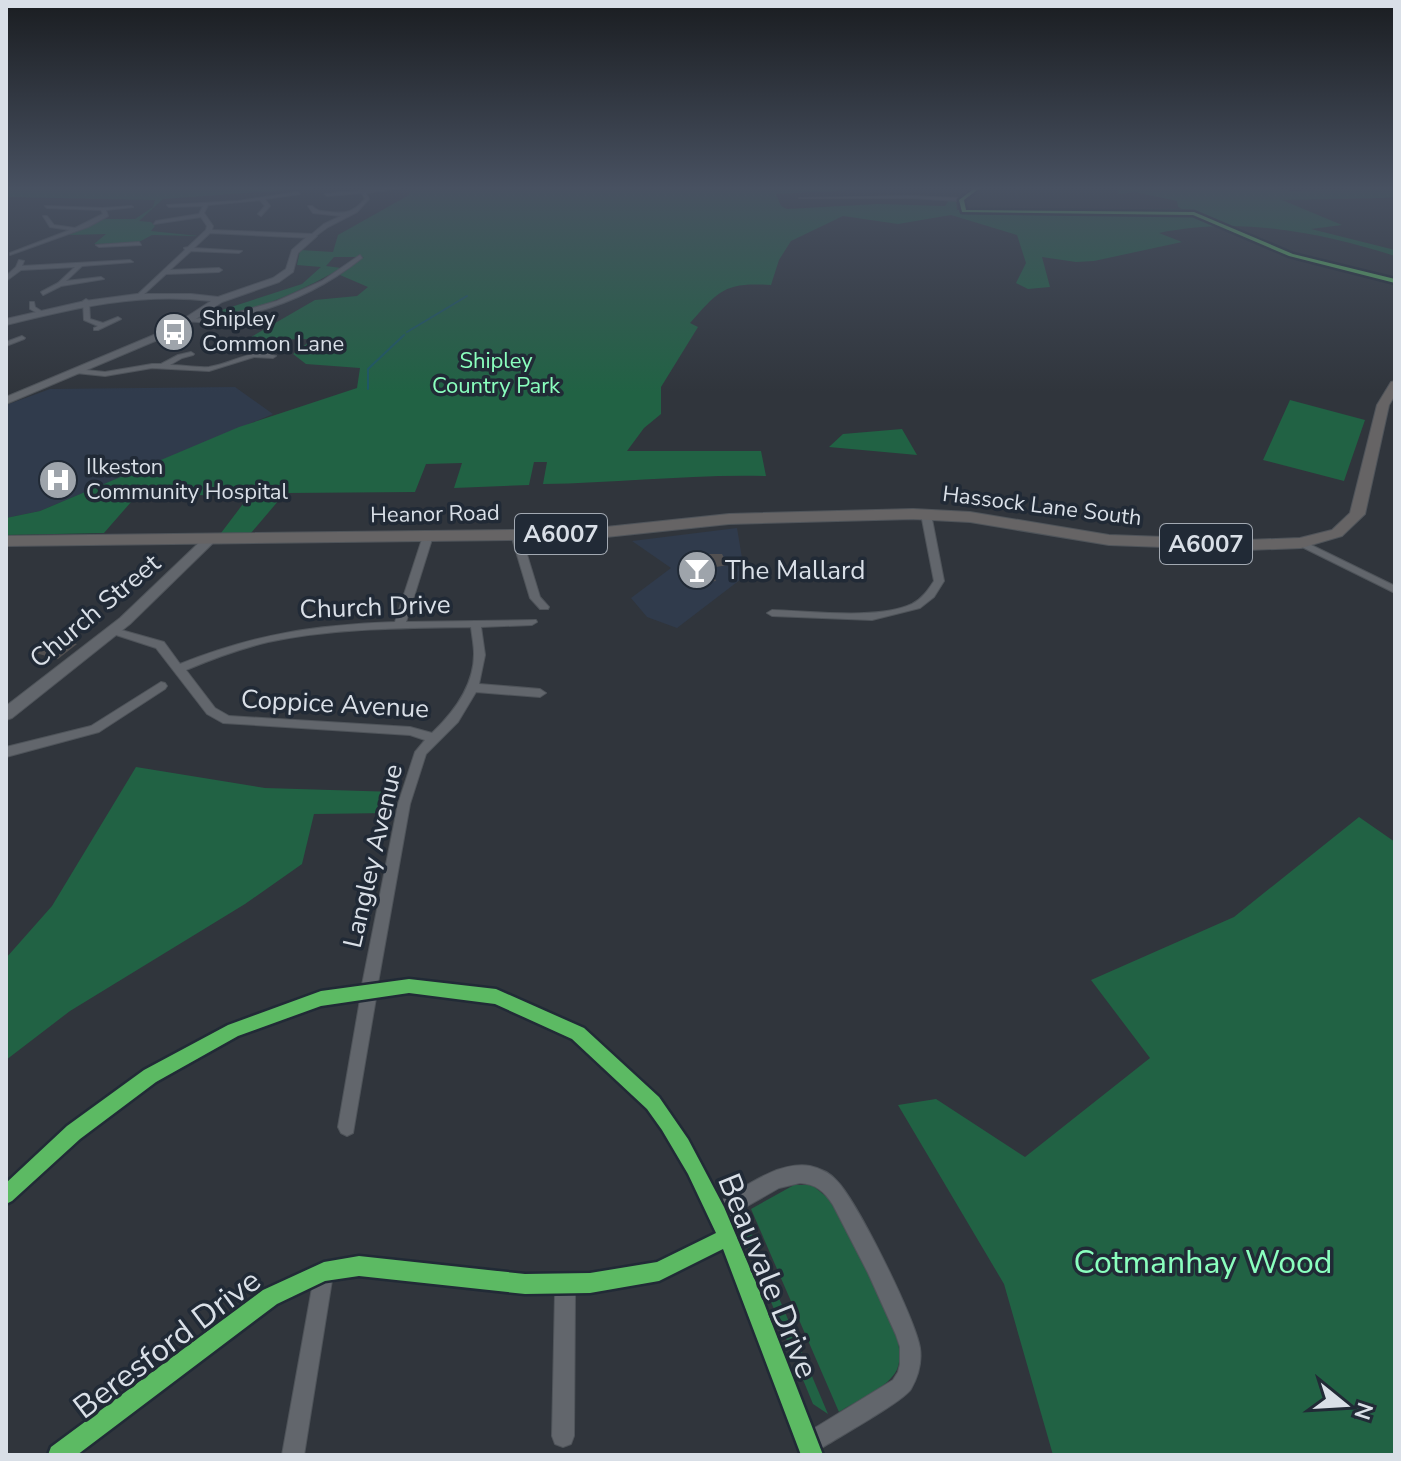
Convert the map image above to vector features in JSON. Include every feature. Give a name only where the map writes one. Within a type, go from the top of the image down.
[{"type":"main road","name":"Hassock Lane South","points":[[918,514],[1109,540],[1247,545],[1301,543],[1333,535],[1357,514],[1383,405],[1395,385]]},
{"type":"main road","name":"Heanor Road","points":[[6,541],[516,535],[623,531],[777,516],[918,514]]},
{"type":"street","points":[[14,255],[21,260]]},
{"type":"street","points":[[119,262],[127,255]]},
{"type":"street","points":[[140,295],[160,273],[183,255]]},
{"type":"street","points":[[6,401],[189,320],[219,300],[284,275],[292,267],[294,255]]},
{"type":"street","points":[[1292,255],[1395,281]]},
{"type":"street","points":[[189,320],[222,318],[300,294],[360,257]]},
{"type":"street","points":[[6,263],[21,260]]},
{"type":"street","points":[[6,279],[19,268],[21,260]]},
{"type":"street","points":[[19,268],[130,262]]},
{"type":"street","points":[[43,293],[60,284],[81,264]]},
{"type":"street","points":[[204,278],[226,264]]},
{"type":"street","points":[[160,273],[219,270]]},
{"type":"street","points":[[60,284],[101,279]]},
{"type":"street","points":[[6,322],[86,301],[140,295],[179,294],[219,300]]},
{"type":"street","points":[[86,301],[87,320],[99,327],[118,319]]},
{"type":"street","points":[[32,303],[32,308],[41,313]]},
{"type":"street","points":[[7,342],[22,338]]},
{"type":"street","points":[[76,371],[105,374],[163,366],[215,368],[259,353],[273,356]]},
{"type":"street","points":[[163,366],[180,356],[191,354]]},
{"type":"street","points":[[772,613],[794,619],[872,617],[916,606],[936,587],[938,568],[918,514]]},
{"type":"street","points":[[516,535],[535,598],[544,607]]},
{"type":"street","points":[[399,626],[428,536]]},
{"type":"street","name":"Church Street","points":[[6,714],[114,631],[188,564],[210,539]]},
{"type":"street","points":[[1301,543],[1395,590]]},
{"type":"street","points":[[924,584],[936,587]]},
{"type":"street","name":"Church Drive","points":[[178,669],[240,644],[283,633],[330,627],[476,626],[532,622]]},
{"type":"street","name":"Coppice Avenue","points":[[114,631],[154,641],[211,711],[227,720],[410,731],[433,738],[454,719],[473,688],[481,643],[476,626]]},
{"type":"street","points":[[6,752],[95,729],[161,686]]},
{"type":"street","points":[[473,688],[540,693]]},
{"type":"street","name":"Langley Avenue","points":[[347,1127],[404,804],[421,752],[433,738]]},
{"type":"street","name":"Beauvale Drive","points":[[6,1195],[103,1107],[189,1049],[273,1012],[334,994],[370,988],[430,988],[482,995],[524,1008],[568,1029],[625,1071],[653,1103],[694,1166],[716,1214],[727,1237],[810,1449],[900,1387],[908,1377],[910,1362],[906,1331],[839,1198],[822,1180],[811,1175],[786,1177],[716,1214]]},
{"type":"street","name":"Beresford Drive","points":[[59,1455],[270,1297],[324,1272],[359,1266],[565,1286],[659,1271],[727,1237]]},
{"type":"street","points":[[293,1455],[324,1272]]},
{"type":"street","points":[[563,1436],[565,1286]]},
{"type":"shaded area","name":"Ilkeston Community Hospital","points":[[235,387],[273,414],[40,511],[6,518],[6,405],[50,389]]},
{"type":"shaded area","points":[[737,528],[745,576],[677,628],[647,617],[631,598],[671,568],[632,541]]},
{"type":"green space","name":"Shipley Country Park","points":[[299,255],[782,255],[771,285],[743,285],[724,290],[690,323],[698,327],[661,387],[661,414],[644,428],[627,451],[761,451],[766,476],[543,484],[547,462],[534,462],[529,485],[454,488],[462,463],[426,464],[415,492],[285,493],[251,533],[221,533],[249,496],[138,494],[104,533],[6,535],[6,518],[40,511],[239,427],[357,388],[360,368],[306,364],[293,354],[313,339],[246,340],[315,300],[357,296],[368,287],[340,275],[364,257],[334,257],[326,266],[341,268],[272,302],[232,314],[200,317],[302,284],[321,267],[297,265]]},
{"type":"green space","name":"Shipley Country Park","points":[[1023,255],[1121,255],[1076,262],[1042,257],[1050,287],[1028,289],[1016,283],[1026,263]]},
{"type":"green space","points":[[1290,400],[1365,420],[1344,481],[1263,460]]},
{"type":"green space","points":[[902,429],[917,455],[829,447],[843,434]]},
{"type":"green space","points":[[136,767],[265,788],[397,792],[390,813],[314,814],[302,864],[245,904],[70,1011],[6,1060],[6,958],[52,906]]},
{"type":"green space","name":"Cotmanhay Wood","points":[[1359,817],[1395,842],[1395,1455],[1053,1455],[1004,1284],[898,1105],[936,1099],[1025,1157],[1150,1058],[1091,980],[1234,917]]},
{"type":"green space","points":[[794,1185],[812,1185],[829,1199],[877,1286],[897,1337],[900,1357],[895,1373],[877,1390],[839,1412],[751,1209]]},
{"type":"green space","points":[[743,1213],[828,1414],[813,1404],[741,1229]]},
{"type":"building","name":"The Mallard","points":[[722,554],[728,565],[710,568],[716,581],[701,583],[696,573],[684,572],[681,558]]},
{"type":"building","points":[[63,632],[80,637],[72,643],[77,644],[58,659],[35,653]]},
{"type":"waterway","points":[[407,332],[467,296]]},
{"type":"waterway","points":[[368,389],[368,369],[404,335]]},
{"type":"cycle path","points":[[1292,255],[1395,281]]},
{"type":"cycle path","points":[[6,1195],[73,1133],[150,1076],[234,1030],[321,999],[409,986],[496,996],[578,1034],[653,1103],[668,1123],[695,1167],[717,1214],[812,1455]]},
{"type":"cycle path","points":[[59,1455],[270,1297],[324,1272],[359,1266],[525,1284],[590,1283],[659,1271],[727,1237]]},
{"type":"place","name":"Shipley Common Lane","points":[[174,332]]},
{"type":"place","name":"Ilkeston Community Hospital","points":[[58,480]]},
{"type":"place","name":"The Mallard","points":[[697,570]]}]
